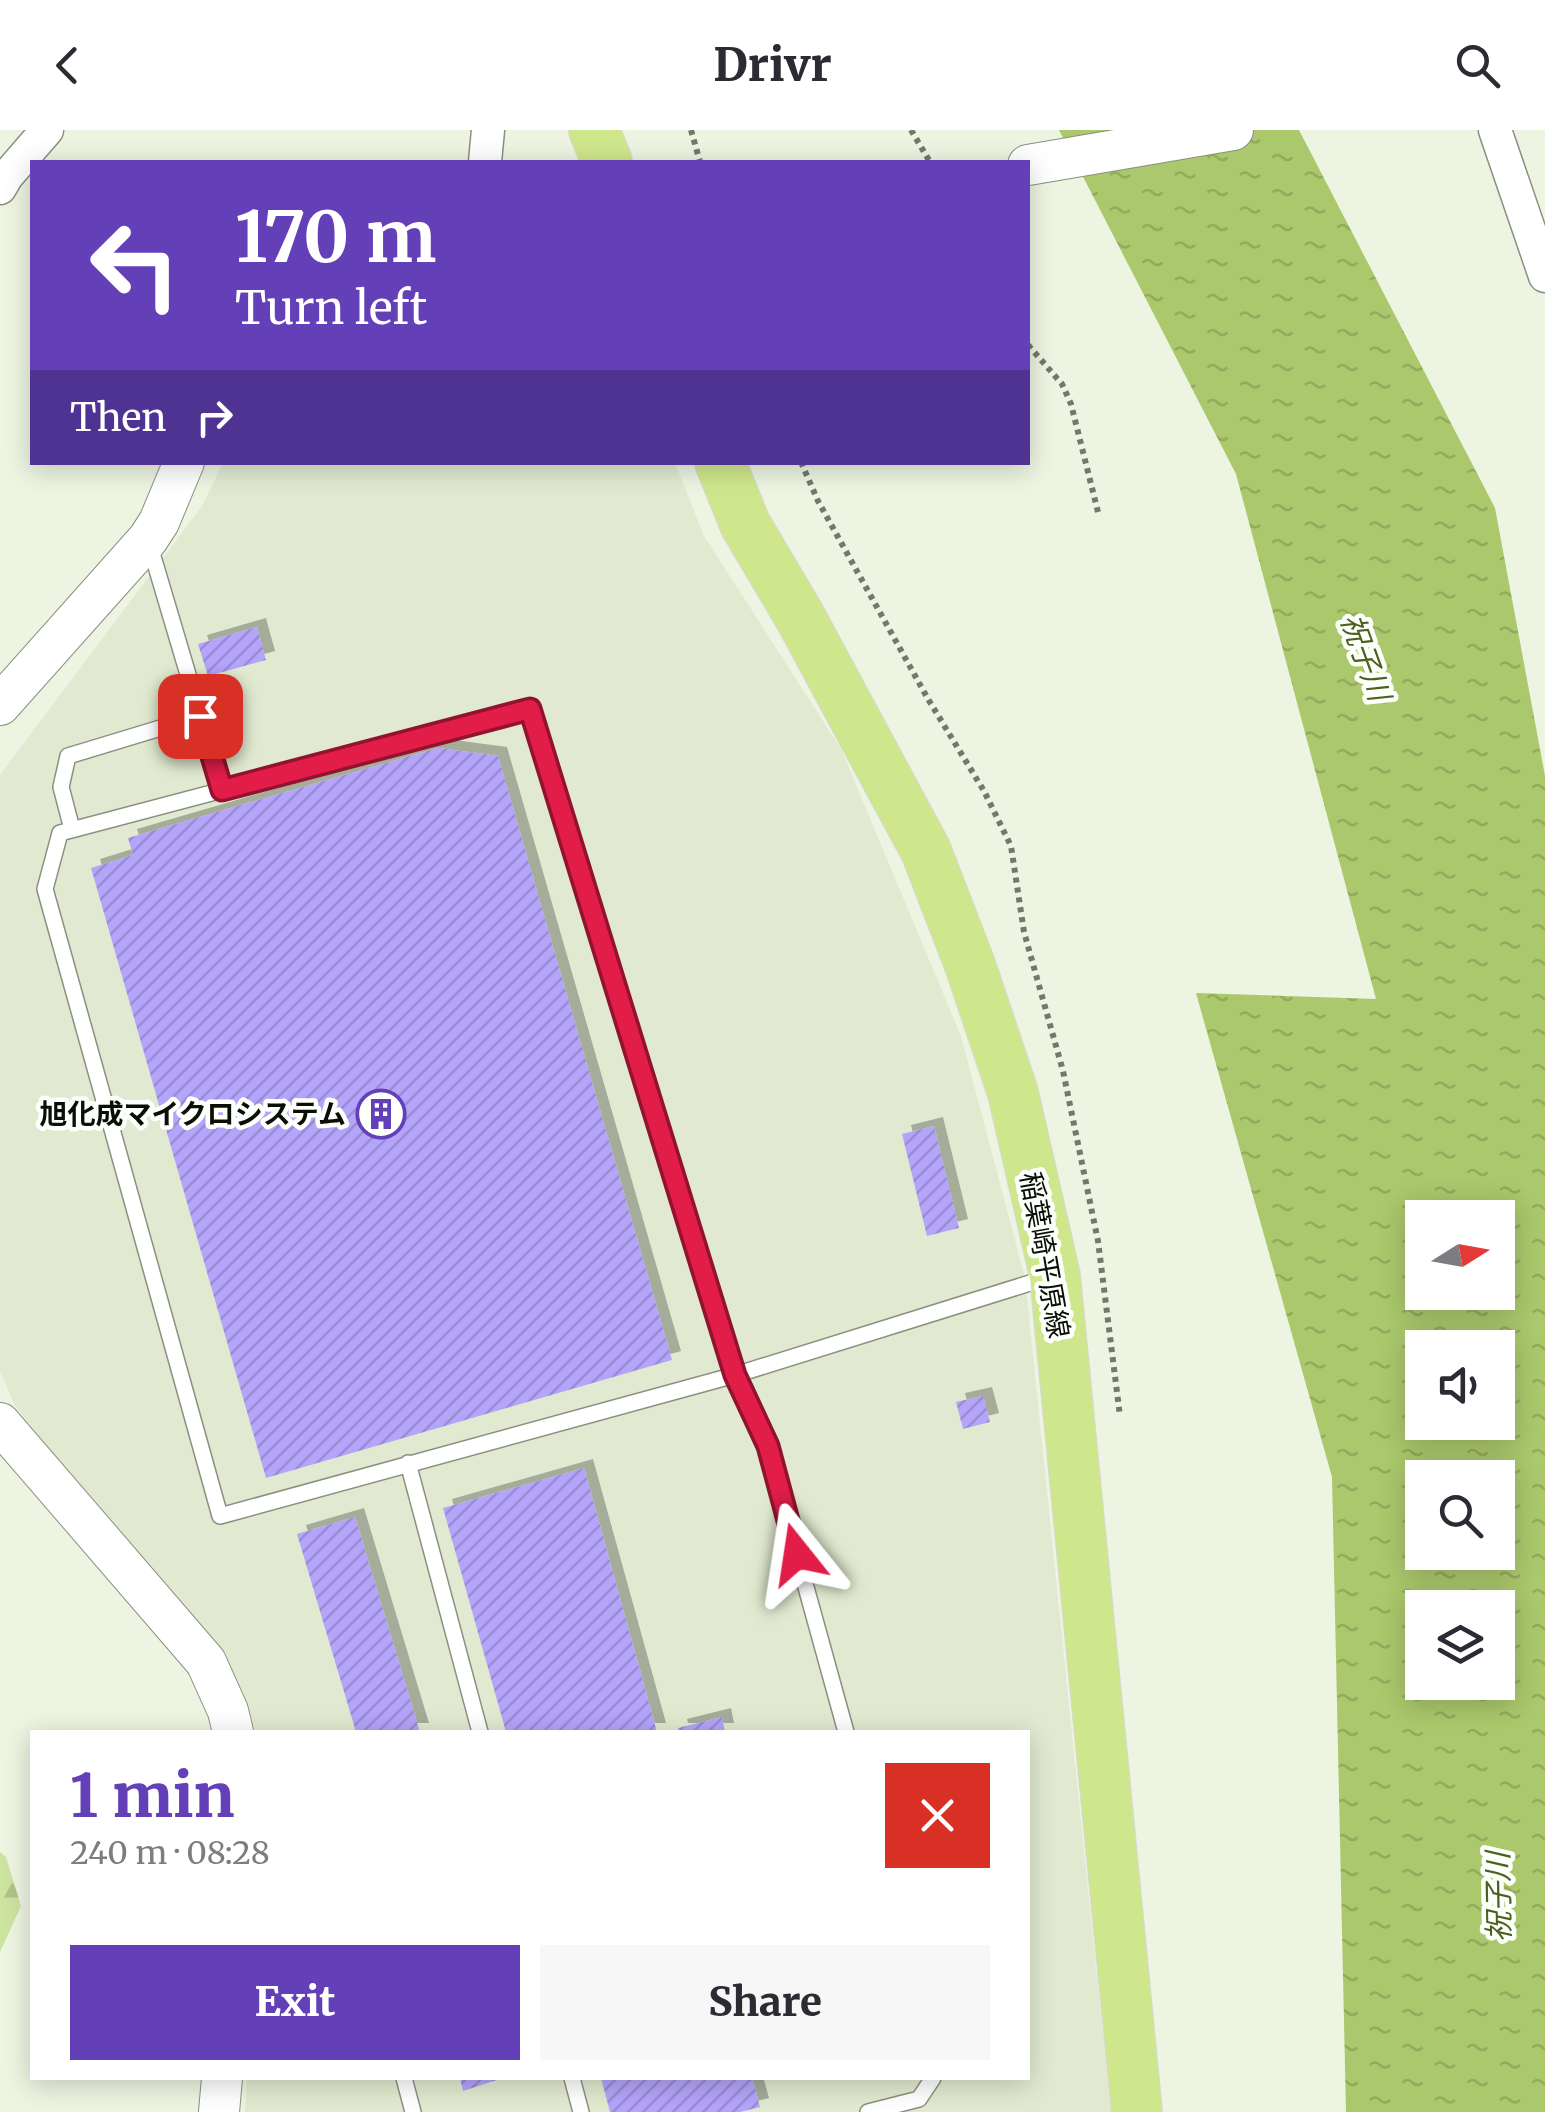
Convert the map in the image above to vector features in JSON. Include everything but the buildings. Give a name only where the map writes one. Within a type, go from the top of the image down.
[{"type":"main road","points":[[594,130],[606,160]]},
{"type":"main road","name":"稲葉崎平原線","points":[[721,465],[746,524],[926,851],[1013,1093],[1055,1276],[1137,2112]]},
{"type":"street","points":[[0,188],[47,130]]},
{"type":"street","points":[[485,160],[488,130]]},
{"type":"street","points":[[1030,165],[1233,130]]},
{"type":"street","points":[[1495,130],[1545,276]]},
{"type":"street","points":[[0,706],[148,539],[175,471]]},
{"type":"street","points":[[0,1423],[206,1662],[228,1710],[232,1730]]},
{"type":"street","points":[[219,2112],[222,2080]]},
{"type":"lane","points":[[148,539],[222,790]]},
{"type":"lane","points":[[845,1730],[768,1446],[735,1375],[530,709],[60,832],[46,890],[220,1516],[735,1375],[1055,1276]]},
{"type":"lane","points":[[72,829],[61,787],[68,756],[200,716]]},
{"type":"lane","points":[[408,1463],[479,1730]]},
{"type":"lane","points":[[405,2080],[413,2112]]},
{"type":"lane","points":[[573,2080],[581,2112]]},
{"type":"lane","points":[[868,2112],[919,2099],[932,2080]]},
{"type":"path","points":[[690,130],[699,160]]},
{"type":"path","points":[[911,130],[929,160]]},
{"type":"path","points":[[1030,347],[1062,384],[1072,404],[1099,516]]},
{"type":"shaded area","points":[[222,465],[676,465],[704,536],[841,749],[961,1036],[1025,1278],[1111,2112],[245,2112],[247,2080],[1030,2080],[1030,1730],[251,1730],[222,1663],[15,1406],[0,1371],[0,775],[202,506]]},
{"type":"green space","points":[[0,1852],[6,1857],[21,1906],[0,1952]]},
{"type":"water","name":"祝子川","points":[[1059,130],[1299,130],[1495,508],[1545,776],[1545,2112],[1346,2112],[1332,1477],[1196,993],[1376,999],[1236,474]]},
{"type":"place","name":"旭化成マイクロシステム","points":[[381,1114]]},
{"type":"route","points":[[200,716],[222,790],[530,709],[735,1375],[768,1446],[797,1554]]}]
